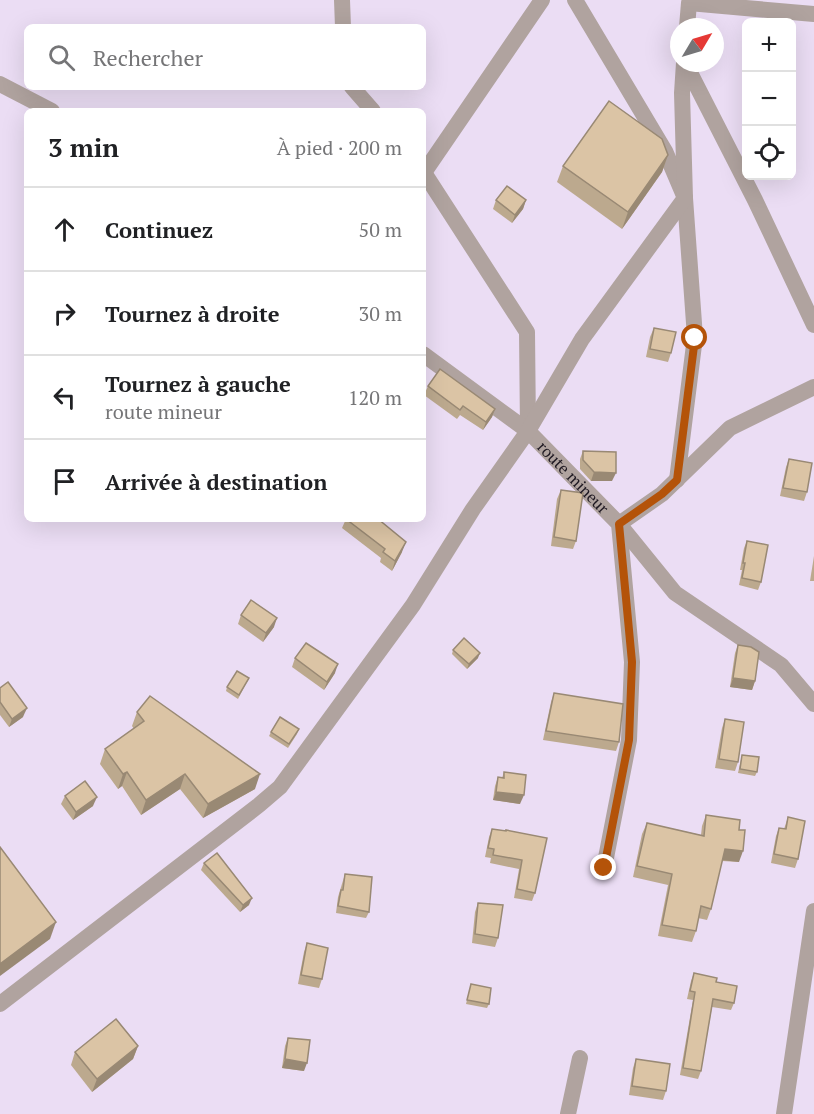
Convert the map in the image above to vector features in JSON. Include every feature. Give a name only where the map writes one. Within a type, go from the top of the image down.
[{"type":"street","points":[[342,0],[344,24]]},
{"type":"street","points":[[426,169],[542,0]]},
{"type":"street","points":[[575,0],[665,151],[685,198]]},
{"type":"street","points":[[687,18],[688,1],[814,14]]},
{"type":"street","points":[[677,480],[695,338],[685,198],[682,93],[684,72]]},
{"type":"street","points":[[690,72],[755,200],[814,325]]},
{"type":"street","points":[[0,84],[46,108]]},
{"type":"street","points":[[354,90],[370,108]]},
{"type":"street","points":[[426,178],[527,332],[528,431]]},
{"type":"street","points":[[0,1004],[280,787],[413,605],[473,509],[528,431],[582,339],[685,198]]},
{"type":"street","name":"route mineur","points":[[426,356],[528,431],[619,524],[632,673],[629,740],[604,868]]},
{"type":"street","points":[[814,387],[730,428],[662,494],[619,524],[675,593],[781,665],[814,704]]},
{"type":"street","points":[[784,1114],[814,911]]},
{"type":"street","points":[[568,1114],[580,1058]]},
{"type":"building","points":[[609,101],[662,139],[668,155],[628,212],[563,166]]},
{"type":"building","points":[[507,186],[526,200],[515,215],[496,200]]},
{"type":"building","points":[[654,328],[676,332],[671,353],[650,349]]},
{"type":"building","points":[[440,369],[495,409],[486,422],[463,406],[460,410],[428,386]]},
{"type":"building","points":[[583,451],[616,452],[616,473],[594,472],[583,460]]},
{"type":"building","points":[[789,459],[812,463],[807,492],[783,488]]},
{"type":"building","points":[[561,490],[583,493],[576,541],[554,537]]},
{"type":"building","points":[[350,522],[382,522],[406,542],[395,561],[383,552],[385,549]]},
{"type":"building","points":[[747,541],[768,545],[761,582],[742,578]]},
{"type":"building","points":[[251,600],[277,618],[266,633],[241,615]]},
{"type":"building","points":[[464,638],[480,653],[469,664],[453,650]]},
{"type":"building","points":[[306,643],[338,664],[327,682],[295,658]]},
{"type":"building","points":[[738,645],[751,647],[759,652],[755,681],[733,678]]},
{"type":"building","points":[[237,671],[249,678],[239,695],[227,687]]},
{"type":"building","points":[[8,682],[27,708],[12,719],[0,702],[0,688]]},
{"type":"building","points":[[554,693],[623,704],[619,742],[546,731]]},
{"type":"building","points":[[150,696],[260,774],[208,804],[185,774],[146,800],[127,772],[123,774],[105,749],[144,721],[137,712]]},
{"type":"building","points":[[280,717],[299,729],[289,744],[271,732]]},
{"type":"building","points":[[725,719],[744,722],[738,762],[719,759]]},
{"type":"building","points":[[742,755],[759,757],[757,772],[740,769]]},
{"type":"building","points":[[504,772],[526,775],[524,795],[496,792],[498,777],[504,778]]},
{"type":"building","points":[[85,781],[97,797],[76,812],[65,796]]},
{"type":"building","points":[[706,815],[740,820],[739,830],[745,830],[743,851],[725,849],[711,909],[701,906],[696,931],[662,925],[672,874],[637,866],[647,823],[704,836]]},
{"type":"building","points":[[788,817],[805,821],[798,859],[774,854],[779,828],[786,829]]},
{"type":"building","points":[[492,829],[547,838],[535,893],[517,889],[522,860],[493,855],[494,849],[488,848]]},
{"type":"building","points":[[0,847],[56,922],[0,964]]},
{"type":"building","points":[[217,853],[252,898],[243,905],[204,863]]},
{"type":"building","points":[[345,874],[372,877],[369,912],[338,906]]},
{"type":"building","points":[[478,903],[503,905],[498,938],[475,934]]},
{"type":"building","points":[[307,943],[328,948],[322,979],[301,975]]},
{"type":"building","points":[[694,973],[717,978],[716,982],[737,986],[734,1003],[713,999],[701,1071],[683,1068],[695,992],[690,991]]},
{"type":"building","points":[[471,984],[491,988],[489,1004],[467,1000]]},
{"type":"building","points":[[116,1019],[138,1046],[97,1079],[75,1052]]},
{"type":"building","points":[[288,1038],[310,1040],[307,1063],[285,1059]]},
{"type":"building","points":[[636,1059],[670,1064],[666,1091],[632,1086]]},
{"type":"route","points":[[604,868],[629,740],[632,662],[619,524],[662,494],[677,480],[695,338]]}]
